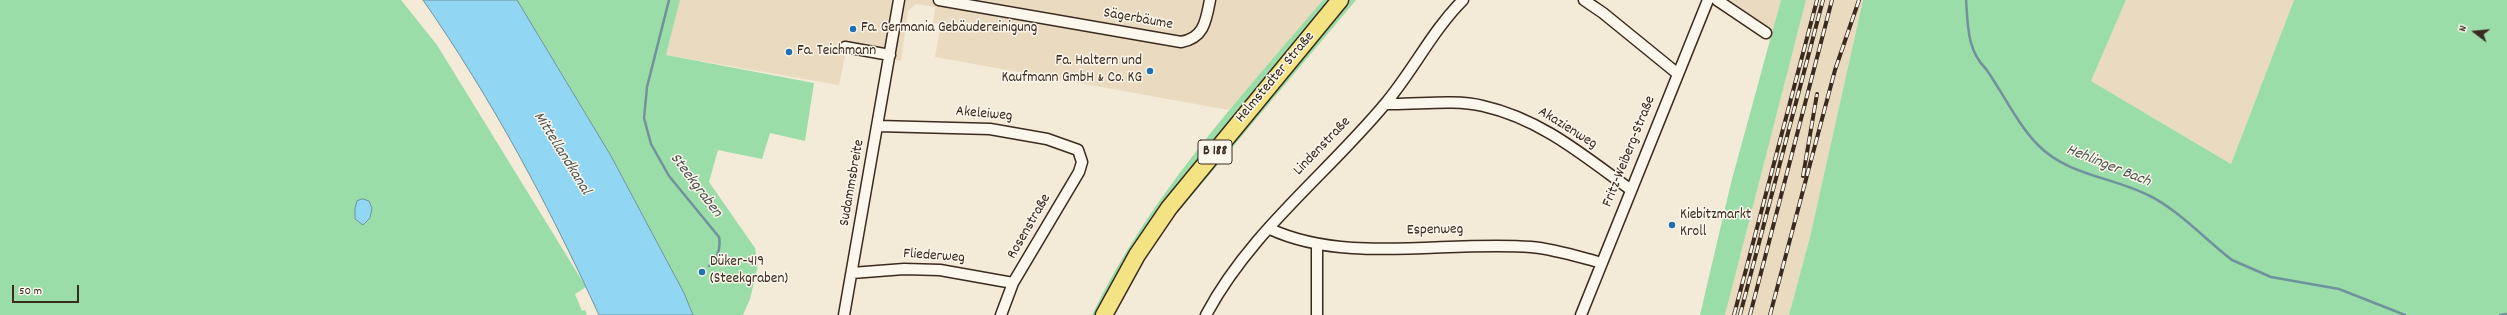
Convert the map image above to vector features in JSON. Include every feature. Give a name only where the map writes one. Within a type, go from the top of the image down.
[{"type":"main road","name":"Helmstedter Straße","points":[[1104,315],[1136,255],[1169,208],[1340,0]]},
{"type":"street","name":"Sudammsbreite","points":[[844,315],[899,0]]},
{"type":"street","name":"Sägerbäume","points":[[939,0],[1181,42],[1192,40],[1200,34],[1206,20],[1210,0]]},
{"type":"street","name":"Lindenstraße","points":[[1206,315],[1219,290],[1292,200],[1386,104],[1435,33],[1463,0]]},
{"type":"street","points":[[1584,0],[1603,13],[1678,74]]},
{"type":"street","name":"Fritz-Weiberg-Straße","points":[[1580,315],[1708,0]]},
{"type":"street","points":[[1717,0],[1766,33]]},
{"type":"street","points":[[845,47],[890,55]]},
{"type":"street","name":"Akazienweg","points":[[1386,104],[1482,106],[1510,114],[1550,131],[1631,190]]},
{"type":"street","name":"Akeleiweg","points":[[878,126],[966,127],[1017,133],[1068,144],[1078,150],[1081,155]]},
{"type":"street","name":"Rosenstraße","points":[[1001,315],[1013,283],[1079,172],[1081,155]]},
{"type":"street","name":"Espenweg","points":[[1270,228],[1288,237],[1317,244],[1376,247],[1532,247],[1602,263]]},
{"type":"street","points":[[1317,244],[1317,315]]},
{"type":"street","name":"Fliederweg","points":[[852,273],[904,268],[940,270],[1013,283]]},
{"type":"shaded area","points":[[680,0],[1323,0],[1229,110],[935,57],[941,24],[933,23],[935,7],[916,4],[908,11],[901,61],[846,51],[839,85],[666,55]]},
{"type":"shaded area","points":[[1703,0],[1781,0],[1770,41],[1760,35]]},
{"type":"shaded area","points":[[1806,0],[1863,0],[1810,237],[1789,315],[1725,315]]},
{"type":"shaded area","points":[[2126,0],[2294,0],[2231,164],[2091,81]]},
{"type":"green space","points":[[0,0],[401,0],[437,45],[586,287],[575,294],[582,311],[585,310],[587,315],[0,315]]},
{"type":"green space","points":[[517,0],[680,0],[666,55],[814,83],[805,141],[770,133],[762,159],[718,150],[709,182],[755,248],[758,265],[750,299],[743,315],[693,315],[684,293],[611,156]]},
{"type":"green space","points":[[1323,0],[1356,0],[1163,230],[1143,259],[1113,315],[1092,315],[1115,271],[1140,230],[1168,189],[1228,112]]},
{"type":"green space","points":[[1781,0],[1806,0],[1725,315],[1700,315],[1731,183]]},
{"type":"green space","points":[[1863,0],[2126,0],[2091,81],[2231,164],[2294,0],[2507,0],[2507,315],[1789,315],[1810,237]]},
{"type":"water","name":"Mittellandkanal","points":[[423,0],[517,0],[611,156],[684,293],[693,315],[599,315],[540,194],[496,114]]},
{"type":"water","points":[[363,199],[369,201],[372,208],[370,218],[363,225],[355,219],[355,208],[357,201]]},
{"type":"waterway","name":"Steekgraben","points":[[669,0],[647,87],[644,118],[651,144],[669,176],[719,237],[720,245],[718,253],[715,260],[709,266]]},
{"type":"waterway","name":"Hehlinger Bach","points":[[1966,0],[1967,19],[1975,54],[2024,128],[2038,145],[2050,155],[2062,163],[2076,169],[2134,189],[2159,201],[2180,216],[2232,260],[2271,277],[2339,289],[2405,315]]},
{"type":"waterway","name":"Hehlinger Bach","points":[[2500,315],[2507,314]]},
{"type":"railway","points":[[1734,315],[1817,0]]},
{"type":"railway","points":[[1740,315],[1823,0]]},
{"type":"railway","points":[[1750,315],[1832,0]]},
{"type":"railway","points":[[1770,315],[1835,70],[1859,0]]},
{"type":"railway","points":[[1803,176],[1817,94]]},
{"type":"place","name":"Fa. Germania Gebäudereinigung","points":[[853,29]]},
{"type":"place","name":"Fa. Teichmann","points":[[789,52]]},
{"type":"place","name":"Fa. Haltern und Kaufmann GmbH & Co. KG","points":[[1150,71]]},
{"type":"place","name":"Kiebitzmarkt Kroll","points":[[1672,225]]},
{"type":"place","name":"Düker-419 (Steekgraben)","points":[[702,272]]}]
